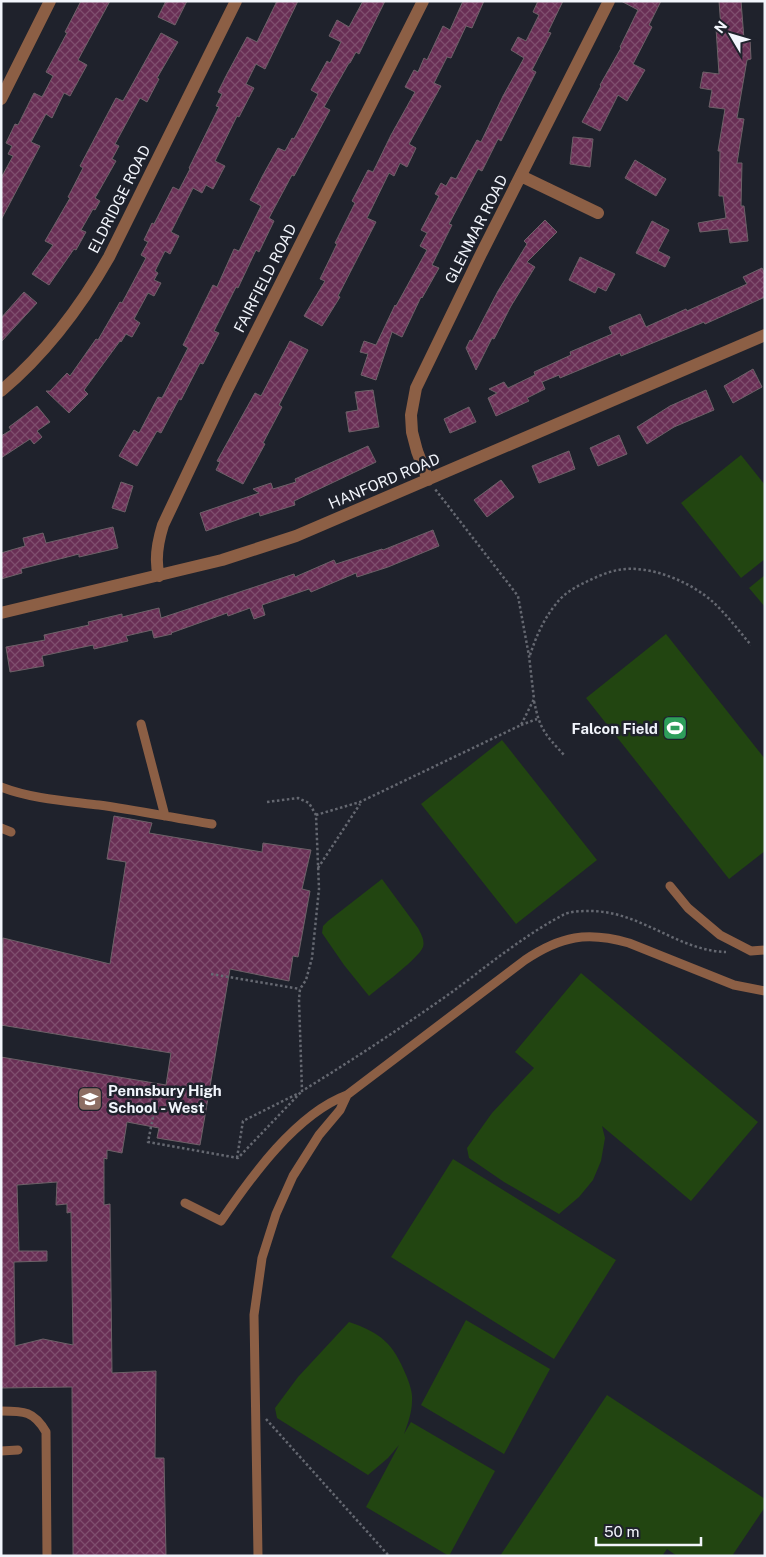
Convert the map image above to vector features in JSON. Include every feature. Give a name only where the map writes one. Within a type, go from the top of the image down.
[{"type":"street","points":[[1,99],[50,1]]},
{"type":"street","name":"ELDRIDGE ROAD","points":[[1,392],[49,345],[89,292],[109,257],[236,1]]},
{"type":"street","name":"FAIRFIELD ROAD","points":[[159,576],[156,560],[163,525],[228,388],[423,1]]},
{"type":"street","name":"GLENMAR ROAD","points":[[428,480],[412,432],[411,415],[416,388],[520,176],[609,1]]},
{"type":"street","points":[[520,176],[598,213]]},
{"type":"street","name":"HANFORD ROAD","points":[[1,613],[159,576],[264,548],[428,480],[765,335]]},
{"type":"lane","points":[[141,724],[164,812]]},
{"type":"lane","points":[[1,787],[12,792],[62,801],[164,812],[212,824]]},
{"type":"lane","points":[[1,828],[12,832]]},
{"type":"lane","points":[[670,886],[688,908],[720,935],[752,951],[765,950]]},
{"type":"lane","points":[[186,1203],[221,1221],[241,1192],[294,1131],[333,1100],[347,1095],[525,960],[548,946],[573,937],[593,936],[616,939],[734,985],[765,991]]},
{"type":"lane","points":[[258,1556],[254,1315],[258,1282],[266,1242],[276,1214],[294,1176],[319,1135],[340,1110],[347,1095]]},
{"type":"lane","points":[[1,1411],[32,1414],[39,1420],[46,1432],[47,1556]]},
{"type":"lane","points":[[1,1451],[18,1450]]},
{"type":"path","points":[[428,480],[518,596],[538,719],[543,732],[564,755]]},
{"type":"path","points":[[529,656],[539,629],[556,603],[575,587],[620,569],[648,570],[673,577],[694,588],[713,602],[751,645]]},
{"type":"path","points":[[521,725],[534,699]]},
{"type":"path","points":[[316,815],[360,802],[521,725],[538,719]]},
{"type":"path","points":[[237,1158],[302,1091],[299,1000],[300,989],[306,980],[312,958],[319,889],[316,815],[309,803],[298,798],[266,802]]},
{"type":"path","points":[[318,868],[360,802]]},
{"type":"path","points":[[237,1158],[243,1121],[302,1091],[376,1045],[534,932],[566,913],[590,911],[620,914],[683,942],[715,952],[752,951]]},
{"type":"path","points":[[211,974],[300,989]]},
{"type":"path","points":[[153,1117],[148,1142],[237,1158]]},
{"type":"path","points":[[257,1409],[389,1556]]},
{"type":"green space","points":[[741,455],[765,485],[765,559],[741,578],[681,503]]},
{"type":"green space","points":[[765,575],[765,607],[749,588]]},
{"type":"green space","name":"Falcon Field","points":[[666,634],[765,759],[765,851],[729,879],[586,698]]},
{"type":"green space","points":[[502,740],[597,860],[516,924],[421,804]]},
{"type":"green space","points":[[382,879],[418,928],[422,937],[423,947],[399,972],[369,996],[344,965],[322,933],[323,926],[328,921]]},
{"type":"green space","points":[[581,973],[758,1122],[691,1201],[602,1126],[605,1138],[601,1161],[593,1180],[579,1197],[559,1214],[504,1182],[469,1158],[467,1148],[492,1113],[534,1068],[515,1052]]},
{"type":"green space","points":[[453,1159],[616,1260],[554,1359],[391,1257]]},
{"type":"green space","points":[[466,1320],[550,1369],[504,1454],[421,1405]]},
{"type":"green space","points":[[349,1322],[378,1335],[391,1347],[401,1364],[412,1398],[411,1413],[404,1434],[411,1422],[495,1471],[449,1556],[366,1507],[399,1445],[388,1458],[368,1475],[277,1418],[275,1408],[298,1377]]},
{"type":"green space","points":[[607,1395],[765,1499],[765,1507],[732,1556],[677,1556],[667,1549],[662,1556],[500,1556]]},
{"type":"building","points":[[81,1],[110,1],[78,60],[87,65],[70,96],[64,93],[52,118],[46,114],[31,142],[40,146],[1,220],[1,178],[13,156],[8,154],[12,146],[6,143],[15,124],[18,125],[34,93],[42,97],[53,76],[46,72],[67,33],[65,32]]},
{"type":"building","points":[[166,1],[187,1],[175,25],[158,17]]},
{"type":"building","points":[[277,1],[298,1],[265,69],[256,64],[246,84],[254,88],[239,117],[237,116],[215,161],[225,166],[213,189],[206,185],[202,193],[193,188],[171,232],[179,236],[170,254],[165,251],[155,271],[158,273],[154,280],[161,283],[154,296],[148,293],[134,319],[140,323],[132,337],[126,334],[120,341],[84,390],[88,394],[69,413],[46,391],[50,391],[67,373],[70,376],[96,339],[98,340],[120,302],[122,303],[146,258],[141,255],[148,242],[144,240],[152,223],[154,224],[173,187],[179,190],[219,107],[216,106],[222,94],[218,92],[227,74],[247,37],[257,42]]},
{"type":"building","points":[[363,1],[385,1],[359,54],[356,52],[324,107],[330,110],[269,218],[274,221],[259,252],[256,250],[238,288],[236,287],[214,331],[219,333],[203,364],[200,363],[161,433],[157,431],[137,466],[119,456],[134,430],[139,433],[158,397],[162,398],[188,348],[183,345],[213,285],[217,287],[234,249],[239,251],[261,206],[250,200],[278,148],[285,151],[292,138],[294,139],[318,94],[311,90],[327,61],[330,63],[341,42],[329,36],[337,20],[349,27]]},
{"type":"building","points":[[463,1],[484,1],[472,28],[466,26],[451,58],[447,57],[434,83],[441,86],[409,144],[416,148],[407,167],[400,163],[394,176],[389,173],[367,218],[376,222],[338,296],[340,297],[322,326],[304,316],[325,281],[320,279],[355,203],[352,201],[368,170],[373,172],[415,92],[405,87],[414,70],[418,72],[424,58],[427,60],[443,26],[450,30]]},
{"type":"building","points":[[538,1],[563,1],[548,32],[551,33],[532,70],[536,72],[501,141],[498,139],[482,171],[478,169],[449,224],[452,225],[432,265],[439,268],[421,297],[402,337],[392,332],[376,380],[361,375],[368,354],[360,352],[364,341],[376,345],[395,305],[427,250],[420,246],[427,233],[421,230],[439,196],[435,194],[441,183],[446,186],[451,177],[456,179],[477,140],[481,142],[524,58],[511,50],[518,37],[526,41],[539,15],[533,12]]},
{"type":"building","points":[[621,1],[661,1],[649,25],[652,27],[633,64],[645,70],[627,101],[618,95],[600,131],[582,122],[621,48],[638,10]]},
{"type":"building","points":[[719,1],[741,1],[744,39],[750,39],[751,59],[747,60],[737,118],[744,119],[737,163],[742,163],[741,206],[744,206],[748,241],[730,243],[728,229],[700,232],[698,223],[726,218],[723,196],[719,196],[720,151],[718,151],[725,109],[709,107],[712,90],[700,88],[703,72],[719,74],[716,28],[721,28]]},
{"type":"building","points":[[161,33],[178,42],[157,78],[159,79],[147,102],[140,98],[115,144],[119,146],[112,159],[116,161],[95,198],[100,201],[81,230],[86,232],[76,250],[74,249],[49,285],[32,274],[53,245],[45,241],[70,198],[68,197],[83,168],[80,166],[116,98],[123,101]]},
{"type":"building","points":[[573,137],[593,139],[590,167],[570,164]]},
{"type":"building","points":[[635,160],[666,179],[656,196],[625,178]]},
{"type":"building","points":[[545,220],[557,232],[527,262],[535,267],[511,306],[494,339],[492,338],[476,370],[466,348],[470,340],[472,341],[498,291],[527,244],[524,241]]},
{"type":"building","points":[[652,221],[669,230],[658,251],[670,257],[665,267],[636,253]]},
{"type":"building","points":[[580,257],[615,274],[606,291],[598,287],[595,293],[569,280]]},
{"type":"building","points":[[762,268],[765,274],[765,297],[705,324],[704,322],[621,356],[620,353],[560,378],[559,375],[542,382],[545,389],[527,398],[529,401],[496,416],[488,398],[497,393],[489,389],[504,382],[508,388],[535,375],[534,372],[571,355],[570,352],[612,334],[609,327],[640,314],[646,327],[686,309],[687,311],[747,284],[743,277]]},
{"type":"building","points":[[24,292],[37,303],[1,342],[1,318]]},
{"type":"building","points":[[290,341],[308,350],[279,405],[282,407],[263,443],[265,444],[243,484],[216,470],[220,462],[217,461],[255,393],[261,396]]},
{"type":"building","points":[[753,369],[762,387],[733,403],[724,386]]},
{"type":"building","points":[[373,390],[379,427],[349,432],[346,412],[358,410],[355,392]]},
{"type":"building","points":[[706,390],[714,410],[674,427],[647,444],[637,427],[670,406]]},
{"type":"building","points":[[37,406],[50,422],[37,431],[42,437],[34,444],[30,439],[1,458],[1,436],[11,430],[9,427]]},
{"type":"building","points":[[469,407],[476,422],[450,433],[444,419]]},
{"type":"building","points":[[619,435],[627,454],[598,466],[590,448]]},
{"type":"building","points":[[368,446],[376,462],[294,501],[295,505],[260,516],[259,512],[206,531],[200,513],[259,493],[253,489],[271,483],[273,489],[296,482],[295,479]]},
{"type":"building","points":[[569,451],[575,469],[539,483],[532,466]]},
{"type":"building","points":[[501,480],[514,497],[487,517],[474,500]]},
{"type":"building","points":[[121,482],[133,486],[125,512],[112,508]]},
{"type":"building","points":[[113,527],[118,548],[79,557],[79,554],[21,569],[22,573],[1,579],[1,553],[25,546],[23,538],[43,533],[46,543]]},
{"type":"building","points":[[433,530],[439,546],[388,567],[357,577],[356,573],[311,592],[309,589],[262,605],[265,615],[254,619],[250,608],[228,616],[227,613],[172,634],[154,638],[152,630],[126,636],[128,641],[94,649],[93,645],[42,656],[44,666],[10,672],[6,647],[45,640],[44,635],[89,625],[88,622],[122,614],[122,617],[159,608],[161,618],[294,574],[295,577],[334,560],[336,564],[383,550]]},
{"type":"building","points":[[114,816],[152,823],[149,833],[262,852],[263,843],[311,850],[302,889],[310,891],[298,957],[293,956],[289,981],[230,969],[200,1145],[157,1138],[159,1128],[127,1122],[122,1153],[107,1150],[107,1159],[104,1158],[104,1205],[110,1204],[112,1373],[156,1371],[155,1458],[164,1458],[166,1556],[73,1556],[72,1387],[1,1388],[1,1057],[166,1085],[171,1053],[1,1025],[3,938],[110,964],[126,862],[107,859]],"holes":[[[57,1182],[56,1205],[67,1204],[67,1213],[71,1212],[73,1345],[43,1339],[15,1346],[14,1262],[47,1261],[47,1251],[19,1251],[17,1185]]]},
{"type":"place","name":"Falcon Field","points":[[675,728]]},
{"type":"place","name":"Pennsbury High School - West","points":[[90,1099]]}]
